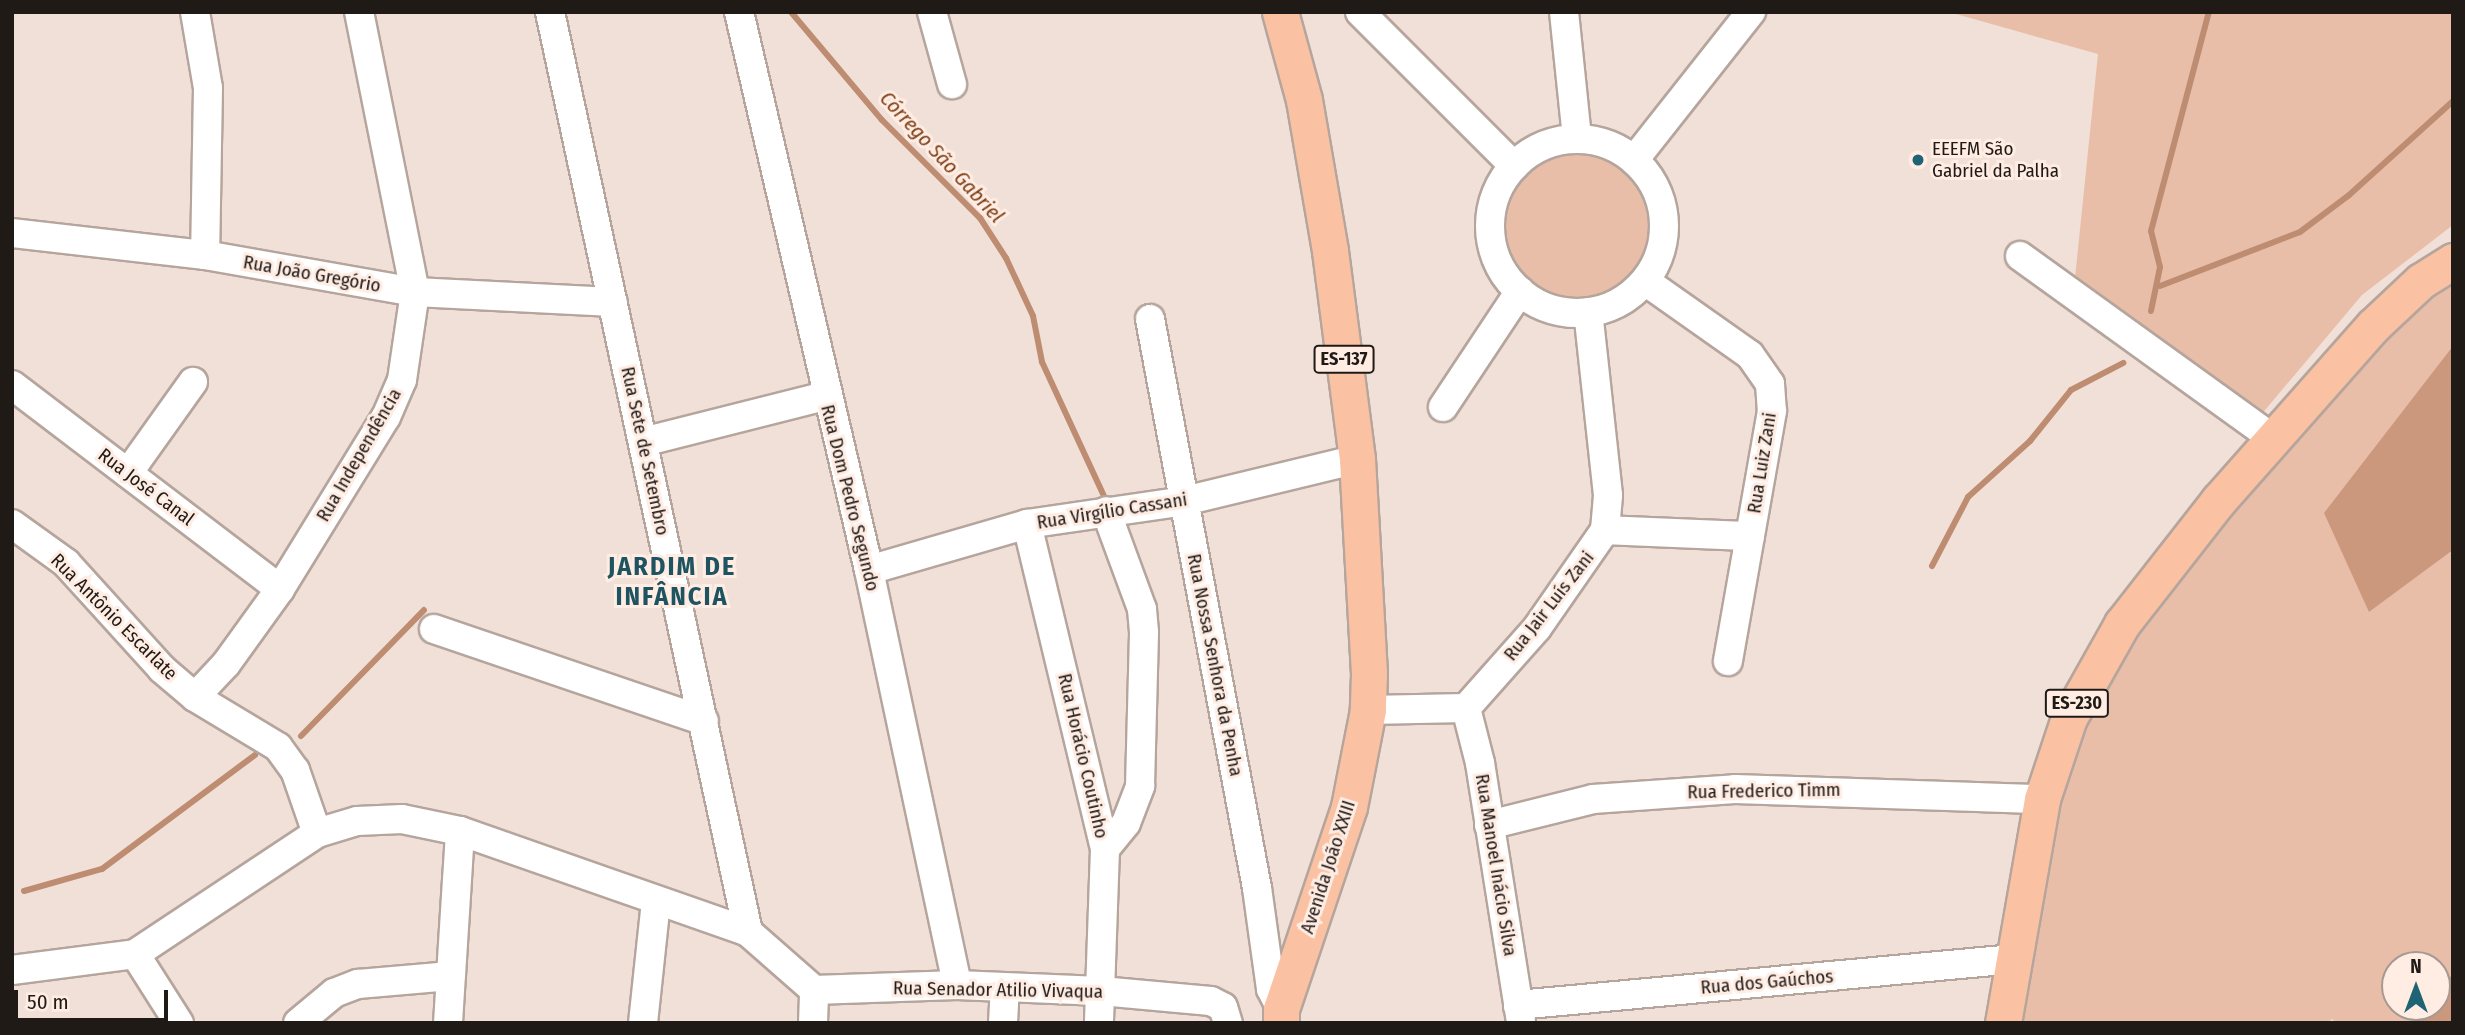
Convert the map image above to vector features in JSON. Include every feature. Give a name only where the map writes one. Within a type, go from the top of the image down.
[{"type":"main road","name":"ES-137","points":[[1280,12],[1311,141],[1357,458],[1367,584],[1368,710]]},
{"type":"main road","name":"ES-230","points":[[2003,1023],[2042,799],[2069,718],[2122,624],[2272,438],[2373,326],[2421,281],[2453,261]]},
{"type":"main road","name":"Avenida João XXIII","points":[[1281,1016],[1349,807],[1368,710]]},
{"type":"street","points":[[195,12],[208,88],[205,255]]},
{"type":"street","name":"Rua Independência","points":[[195,696],[226,664],[280,589],[386,417],[402,380],[415,292],[359,12]]},
{"type":"street","name":"Rua Sete de Setembro","points":[[550,12],[748,932]]},
{"type":"street","name":"Rua Dom Pedro Segundo","points":[[739,12],[825,396],[869,570],[957,985]]},
{"type":"street","points":[[932,12],[952,85]]},
{"type":"street","points":[[1360,12],[1388,44],[1514,166]]},
{"type":"street","points":[[1382,12],[1388,44]]},
{"type":"street","points":[[1564,12],[1577,138]]},
{"type":"street","points":[[1634,160],[1751,12]]},
{"type":"street","points":[[1577,138],[1610,145],[1634,160],[1649,176],[1661,201],[1665,229],[1659,257],[1645,281],[1610,307],[1588,312],[1564,312],[1520,291],[1502,270],[1491,230],[1498,189],[1514,166],[1538,148],[1577,138]]},
{"type":"street","name":"Rua João Gregório","points":[[12,233],[205,255],[415,292],[613,302]]},
{"type":"street","points":[[2020,256],[2272,438]]},
{"type":"street","name":"Rua Luiz Zani","points":[[1645,281],[1751,355],[1770,384],[1772,411],[1728,661]]},
{"type":"street","points":[[1443,407],[1520,291]]},
{"type":"street","name":"Rua Jair Luís Zani","points":[[1465,708],[1537,628],[1605,530],[1608,495],[1588,312]]},
{"type":"street","name":"Rua Nossa Senhora da Penha","points":[[1150,319],[1257,888],[1271,989],[1281,1016]]},
{"type":"street","points":[[128,474],[193,382]]},
{"type":"street","name":"Rua José Canal","points":[[12,386],[280,589]]},
{"type":"street","points":[[643,442],[825,396]]},
{"type":"street","name":"Rua Virgílio Cassani","points":[[869,570],[1027,524],[1184,501],[1357,458]]},
{"type":"street","points":[[1105,849],[1126,823],[1140,786],[1144,632],[1142,609],[1106,511]]},
{"type":"street","name":"Rua Antônio Escarlate","points":[[12,524],[66,563],[162,669],[195,696],[278,747],[295,770],[317,833]]},
{"type":"street","name":"Rua Horácio Coutinho","points":[[1027,524],[1105,849],[1099,1023]]},
{"type":"street","points":[[1605,530],[1750,536]]},
{"type":"street","points":[[434,629],[704,721]]},
{"type":"street","points":[[1368,710],[1465,708]]},
{"type":"street","name":"Rua Manoel Inácio Silva","points":[[1465,708],[1480,763],[1519,1014]]},
{"type":"street","name":"Rua Frederico Timm","points":[[1489,825],[1593,799],[1735,789],[2042,799]]},
{"type":"street","points":[[15,978],[135,954],[317,833],[358,821],[402,819],[460,831],[656,902],[748,932],[814,990],[813,1023]]},
{"type":"street","points":[[448,1023],[460,831]]},
{"type":"street","points":[[643,1023],[656,902]]},
{"type":"street","points":[[135,954],[179,1023]]},
{"type":"street","name":"Rua dos Gaúchos","points":[[1519,1014],[2015,959]]},
{"type":"street","points":[[298,1023],[334,993],[358,984],[451,976]]},
{"type":"street","name":"Rua Senador Atilio Vivaqua","points":[[814,990],[957,985],[1101,991],[1211,1000],[1223,1007],[1228,1023]]},
{"type":"street","points":[[1003,1023],[1005,988]]},
{"type":"shaded area","points":[[1949,12],[2453,12],[2453,225],[2362,295],[2260,416],[2075,278],[2098,54]]},
{"type":"shaded area","points":[[1577,147],[1606,153],[1631,170],[1648,195],[1654,224],[1648,253],[1631,278],[1606,295],[1577,301],[1548,295],[1523,278],[1506,253],[1500,224],[1506,195],[1523,170],[1548,153]]},
{"type":"shaded area","points":[[2453,281],[2453,346],[2426,384],[2370,611],[2453,550],[2453,973],[2451,976],[2451,951],[2381,951],[2381,1021],[2416,1021],[2415,1023],[2336,1023],[2332,1019],[2327,1023],[2007,1023],[2064,774],[2109,670],[2251,489],[2345,380],[2417,307]]},
{"type":"shaded area","points":[[2453,346],[2453,550],[2369,612],[2324,513]]},
{"type":"shaded area","points":[[2453,973],[2453,1023],[2415,1023],[2451,1021]]},
{"type":"waterway","name":"Córrego São Gabriel","points":[[791,12],[882,120],[980,218],[1006,258],[1033,316],[1042,362],[1104,496]]},
{"type":"waterway","points":[[2151,311],[2160,267],[2151,231],[2209,12]]},
{"type":"waterway","points":[[2160,286],[2300,232],[2348,196],[2453,101]]},
{"type":"waterway","points":[[1932,566],[1968,497],[2030,441],[2071,390],[2123,363]]},
{"type":"waterway","points":[[301,736],[424,610]]},
{"type":"waterway","points":[[24,891],[102,869],[255,755]]},
{"type":"place","name":"EEEFM São Gabriel da Palha","points":[[1918,160]]},
{"type":"district","name":"JARDIM DE INFÂNCIA","points":[[672,582]]}]
